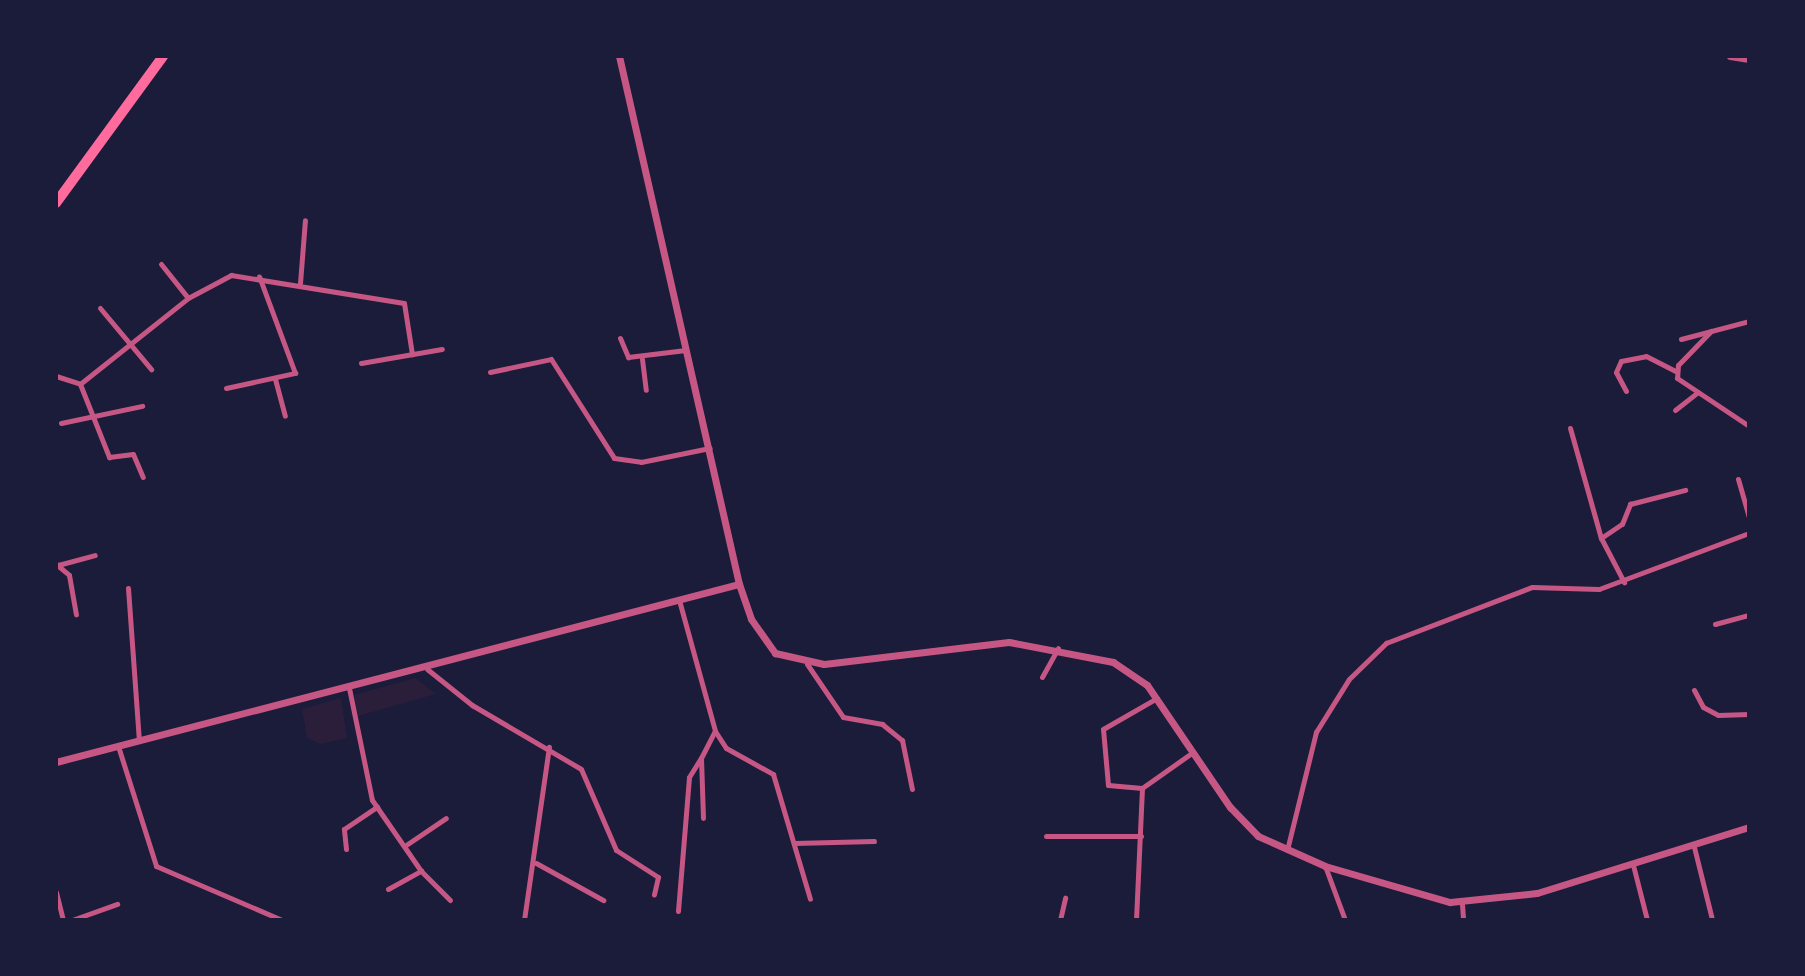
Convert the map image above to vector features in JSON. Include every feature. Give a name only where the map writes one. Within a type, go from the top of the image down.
[{"type":"highway","points":[[56,203],[163,56]]},
{"type":"street","points":[[619,56],[740,584],[766,646],[785,660],[807,664],[992,643],[1058,648],[1124,667],[1157,698],[1242,821],[1287,852],[1325,866],[1462,904],[1538,893],[1749,827]]},
{"type":"street","points":[[1730,56],[1749,59]]},
{"type":"street","points":[[300,284],[305,220]]},
{"type":"street","points":[[161,264],[188,298]]},
{"type":"street","points":[[80,384],[188,298],[231,275],[259,276],[404,303],[412,354]]},
{"type":"street","points":[[226,388],[275,379],[295,369],[259,276]]},
{"type":"street","points":[[100,308],[132,343],[151,369]]},
{"type":"street","points":[[1681,339],[1749,321]]},
{"type":"street","points":[[1675,370],[1711,331]]},
{"type":"street","points":[[620,338],[625,355],[642,359],[688,349]]},
{"type":"street","points":[[361,363],[442,349]]},
{"type":"street","points":[[1626,391],[1616,372],[1621,361],[1646,356],[1675,370],[1698,392],[1749,426]]},
{"type":"street","points":[[490,372],[551,359],[614,458],[641,462],[710,448]]},
{"type":"street","points":[[642,359],[646,390]]},
{"type":"street","points":[[56,376],[80,384]]},
{"type":"street","points":[[275,379],[285,416]]},
{"type":"street","points":[[80,384],[109,457],[133,454],[143,477]]},
{"type":"street","points":[[1675,410],[1698,392]]},
{"type":"street","points":[[61,423],[142,406]]},
{"type":"street","points":[[1570,428],[1601,538],[1624,582]]},
{"type":"street","points":[[1738,479],[1749,517]]},
{"type":"street","points":[[1601,538],[1622,524],[1630,504],[1685,490]]},
{"type":"street","points":[[1287,852],[1316,733],[1372,653],[1532,587],[1599,589],[1624,582],[1749,533]]},
{"type":"street","points":[[56,565],[95,555]]},
{"type":"street","points":[[56,565],[69,575],[76,614]]},
{"type":"street","points":[[57,759],[427,669],[740,584]]},
{"type":"street","points":[[128,588],[139,741]]},
{"type":"street","points":[[679,600],[715,731],[726,748],[773,774],[810,899]]},
{"type":"street","points":[[1715,624],[1749,615]]},
{"type":"street","points":[[1042,677],[1058,648]]},
{"type":"street","points":[[807,664],[843,717],[882,724],[902,740],[912,789]]},
{"type":"street","points":[[427,669],[472,705],[549,747],[586,775],[615,850],[656,874],[654,895]]},
{"type":"street","points":[[349,688],[365,784],[377,807],[406,845],[421,872],[450,900]]},
{"type":"street","points":[[1694,690],[1703,707],[1718,715],[1749,714]]},
{"type":"street","points":[[1157,698],[1103,729],[1108,785],[1142,788],[1193,752]]},
{"type":"street","points":[[678,911],[689,777],[715,731]]},
{"type":"street","points":[[118,746],[156,866],[282,920]]},
{"type":"street","points":[[524,920],[536,863],[549,747]]},
{"type":"street","points":[[701,758],[703,818]]},
{"type":"street","points":[[1136,920],[1142,836],[1142,788]]},
{"type":"street","points":[[346,849],[344,829],[377,807]]},
{"type":"street","points":[[406,845],[446,818]]},
{"type":"street","points":[[1046,836],[1142,836]]},
{"type":"street","points":[[794,843],[874,841]]},
{"type":"street","points":[[1694,846],[1712,919]]},
{"type":"street","points":[[536,863],[603,900]]},
{"type":"street","points":[[1633,865],[1647,920]]},
{"type":"street","points":[[1325,866],[1345,920]]},
{"type":"street","points":[[388,889],[421,872]]},
{"type":"street","points":[[56,892],[64,920]]},
{"type":"street","points":[[1060,920],[1065,898]]},
{"type":"street","points":[[72,920],[117,904]]},
{"type":"street","points":[[1462,904],[1463,920]]},
{"type":"shaded area","points":[[415,678],[436,694],[358,716],[354,695]]},
{"type":"shaded area","points":[[341,698],[347,738],[320,744],[307,738],[302,709]]}]
